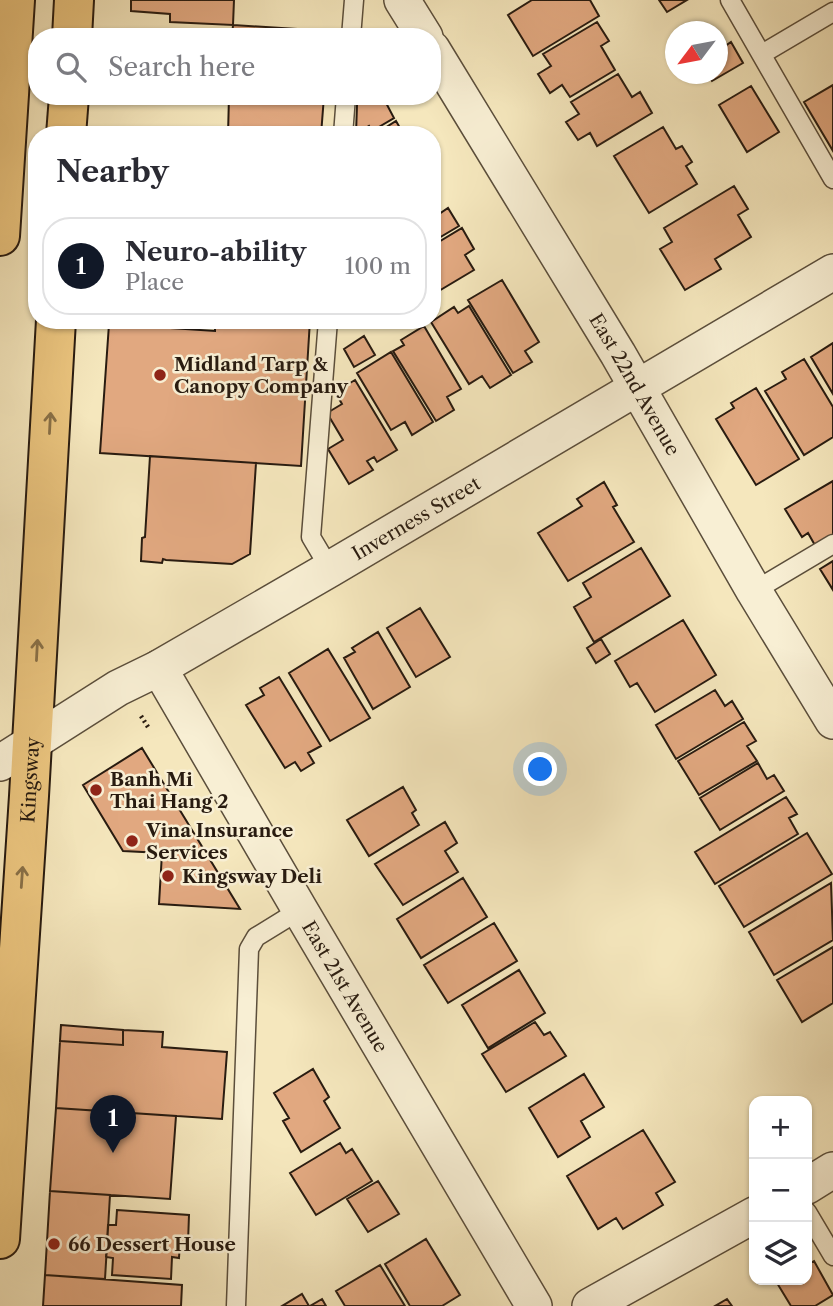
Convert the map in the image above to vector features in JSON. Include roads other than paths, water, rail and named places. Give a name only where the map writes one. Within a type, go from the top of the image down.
[{"type":"main road","points":[[0,236],[15,0]]},
{"type":"main road","points":[[72,28],[74,0]]},
{"type":"main road","points":[[67,126],[68,105]]},
{"type":"main road","name":"Kingsway","points":[[0,1239],[16,753],[54,329]]},
{"type":"street","points":[[402,0],[419,28]]},
{"type":"street","name":"East 22nd Avenue","points":[[441,64],[637,387],[754,591],[833,721]]},
{"type":"street","name":"Inverness Street","points":[[16,753],[118,688],[330,569],[833,272]]},
{"type":"street","name":"East 21st Avenue","points":[[159,667],[534,1306]]},
{"type":"street","points":[[812,1183],[833,1170]]},
{"type":"street","points":[[590,1306],[749,1218]]},
{"type":"lane","points":[[352,28],[354,0]]},
{"type":"lane","points":[[730,0],[833,179]]},
{"type":"lane","points":[[762,54],[833,12]]},
{"type":"lane","points":[[344,126],[345,105]]},
{"type":"lane","points":[[327,329],[310,537],[330,569]]},
{"type":"lane","points":[[754,591],[833,544]]},
{"type":"lane","points":[[236,1306],[249,949],[256,937],[300,911]]},
{"type":"lane","points":[[812,1220],[833,1256]]},
{"type":"place","name":"Midland Tarp & Canopy Company","points":[[160,375]]},
{"type":"place","name":"Banh Mi Thai Hang 2","points":[[96,790]]},
{"type":"place","name":"Vina Insurance Services","points":[[132,841]]},
{"type":"place","name":"Kingsway Deli","points":[[168,876]]},
{"type":"place","name":"Neuro-ability","points":[[113,1153]]},
{"type":"place","name":"66 Dessert House","points":[[54,1244]]}]
